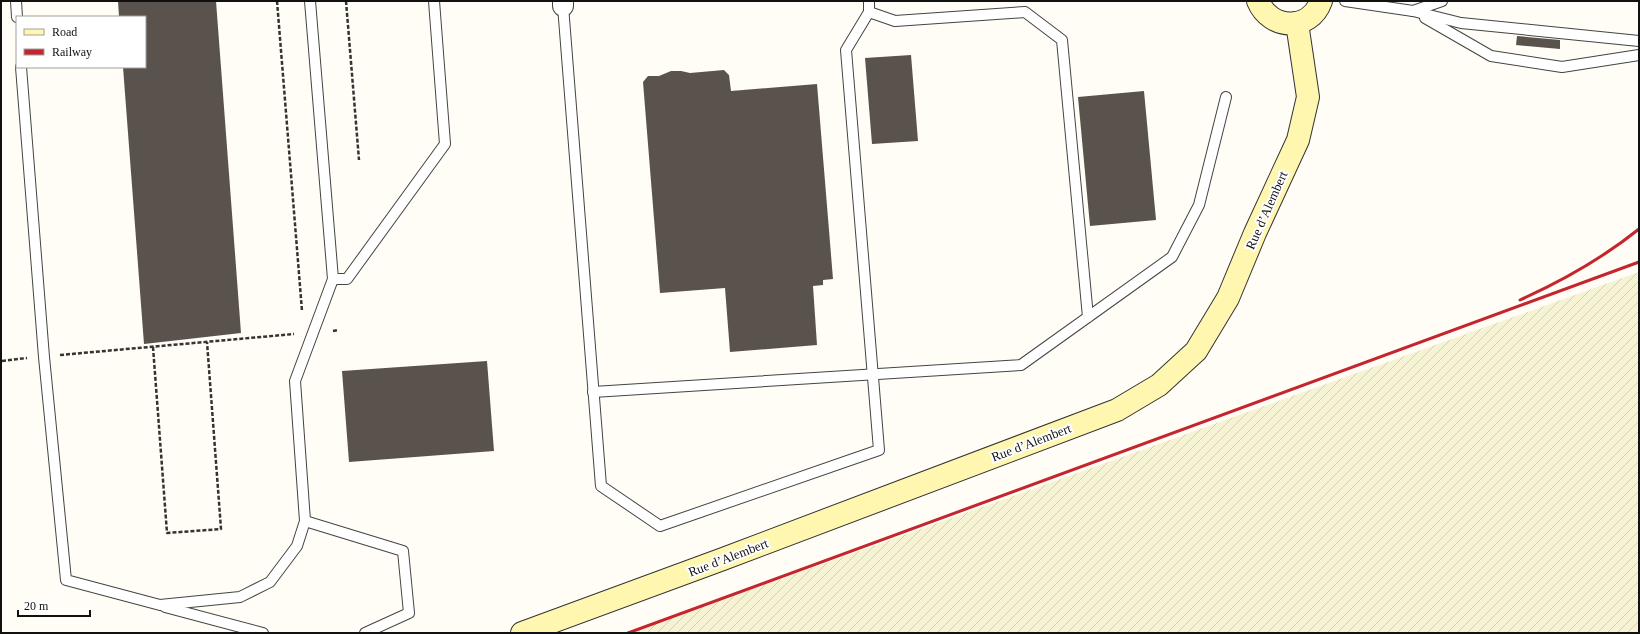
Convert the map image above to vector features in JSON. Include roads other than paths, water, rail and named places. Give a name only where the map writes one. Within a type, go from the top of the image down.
[{"type":"street","points":[[1258,1],[1260,8],[1267,15],[1276,21],[1287,24],[1297,23],[1307,19],[1315,12],[1321,1]]},
{"type":"street","name":"Rue d’Alembert","points":[[522,633],[715,562],[1117,410],[1159,385],[1196,350],[1228,298],[1298,140],[1308,97],[1297,23]]},
{"type":"lane","points":[[16,1],[17,16]]},
{"type":"lane","points":[[160,605],[240,597],[270,582],[297,546],[305,522],[295,381],[308,333],[333,279],[310,1]]},
{"type":"lane","points":[[333,279],[347,279],[445,144],[434,1]]},
{"type":"lane","points":[[563,4],[601,486],[660,526],[879,450],[846,50],[869,12],[869,1]]},
{"type":"lane","points":[[1344,1],[1413,11],[1461,23],[1639,41]]},
{"type":"lane","points":[[1413,11],[1442,1]]},
{"type":"lane","points":[[1413,11],[1491,56],[1562,66],[1639,55]]},
{"type":"lane","points":[[869,12],[895,22],[1025,12],[1062,40],[1088,317]]},
{"type":"lane","points":[[21,68],[44,357],[66,580],[263,633]]},
{"type":"lane","points":[[594,392],[1021,365],[1172,257],[1199,205],[1226,96]]},
{"type":"lane","points":[[305,522],[402,551],[409,613],[365,633]]},
{"type":"railway","points":[[1520,300],[1582,268],[1611,250],[1639,229]]},
{"type":"railway","points":[[628,633],[1639,262]]}]
